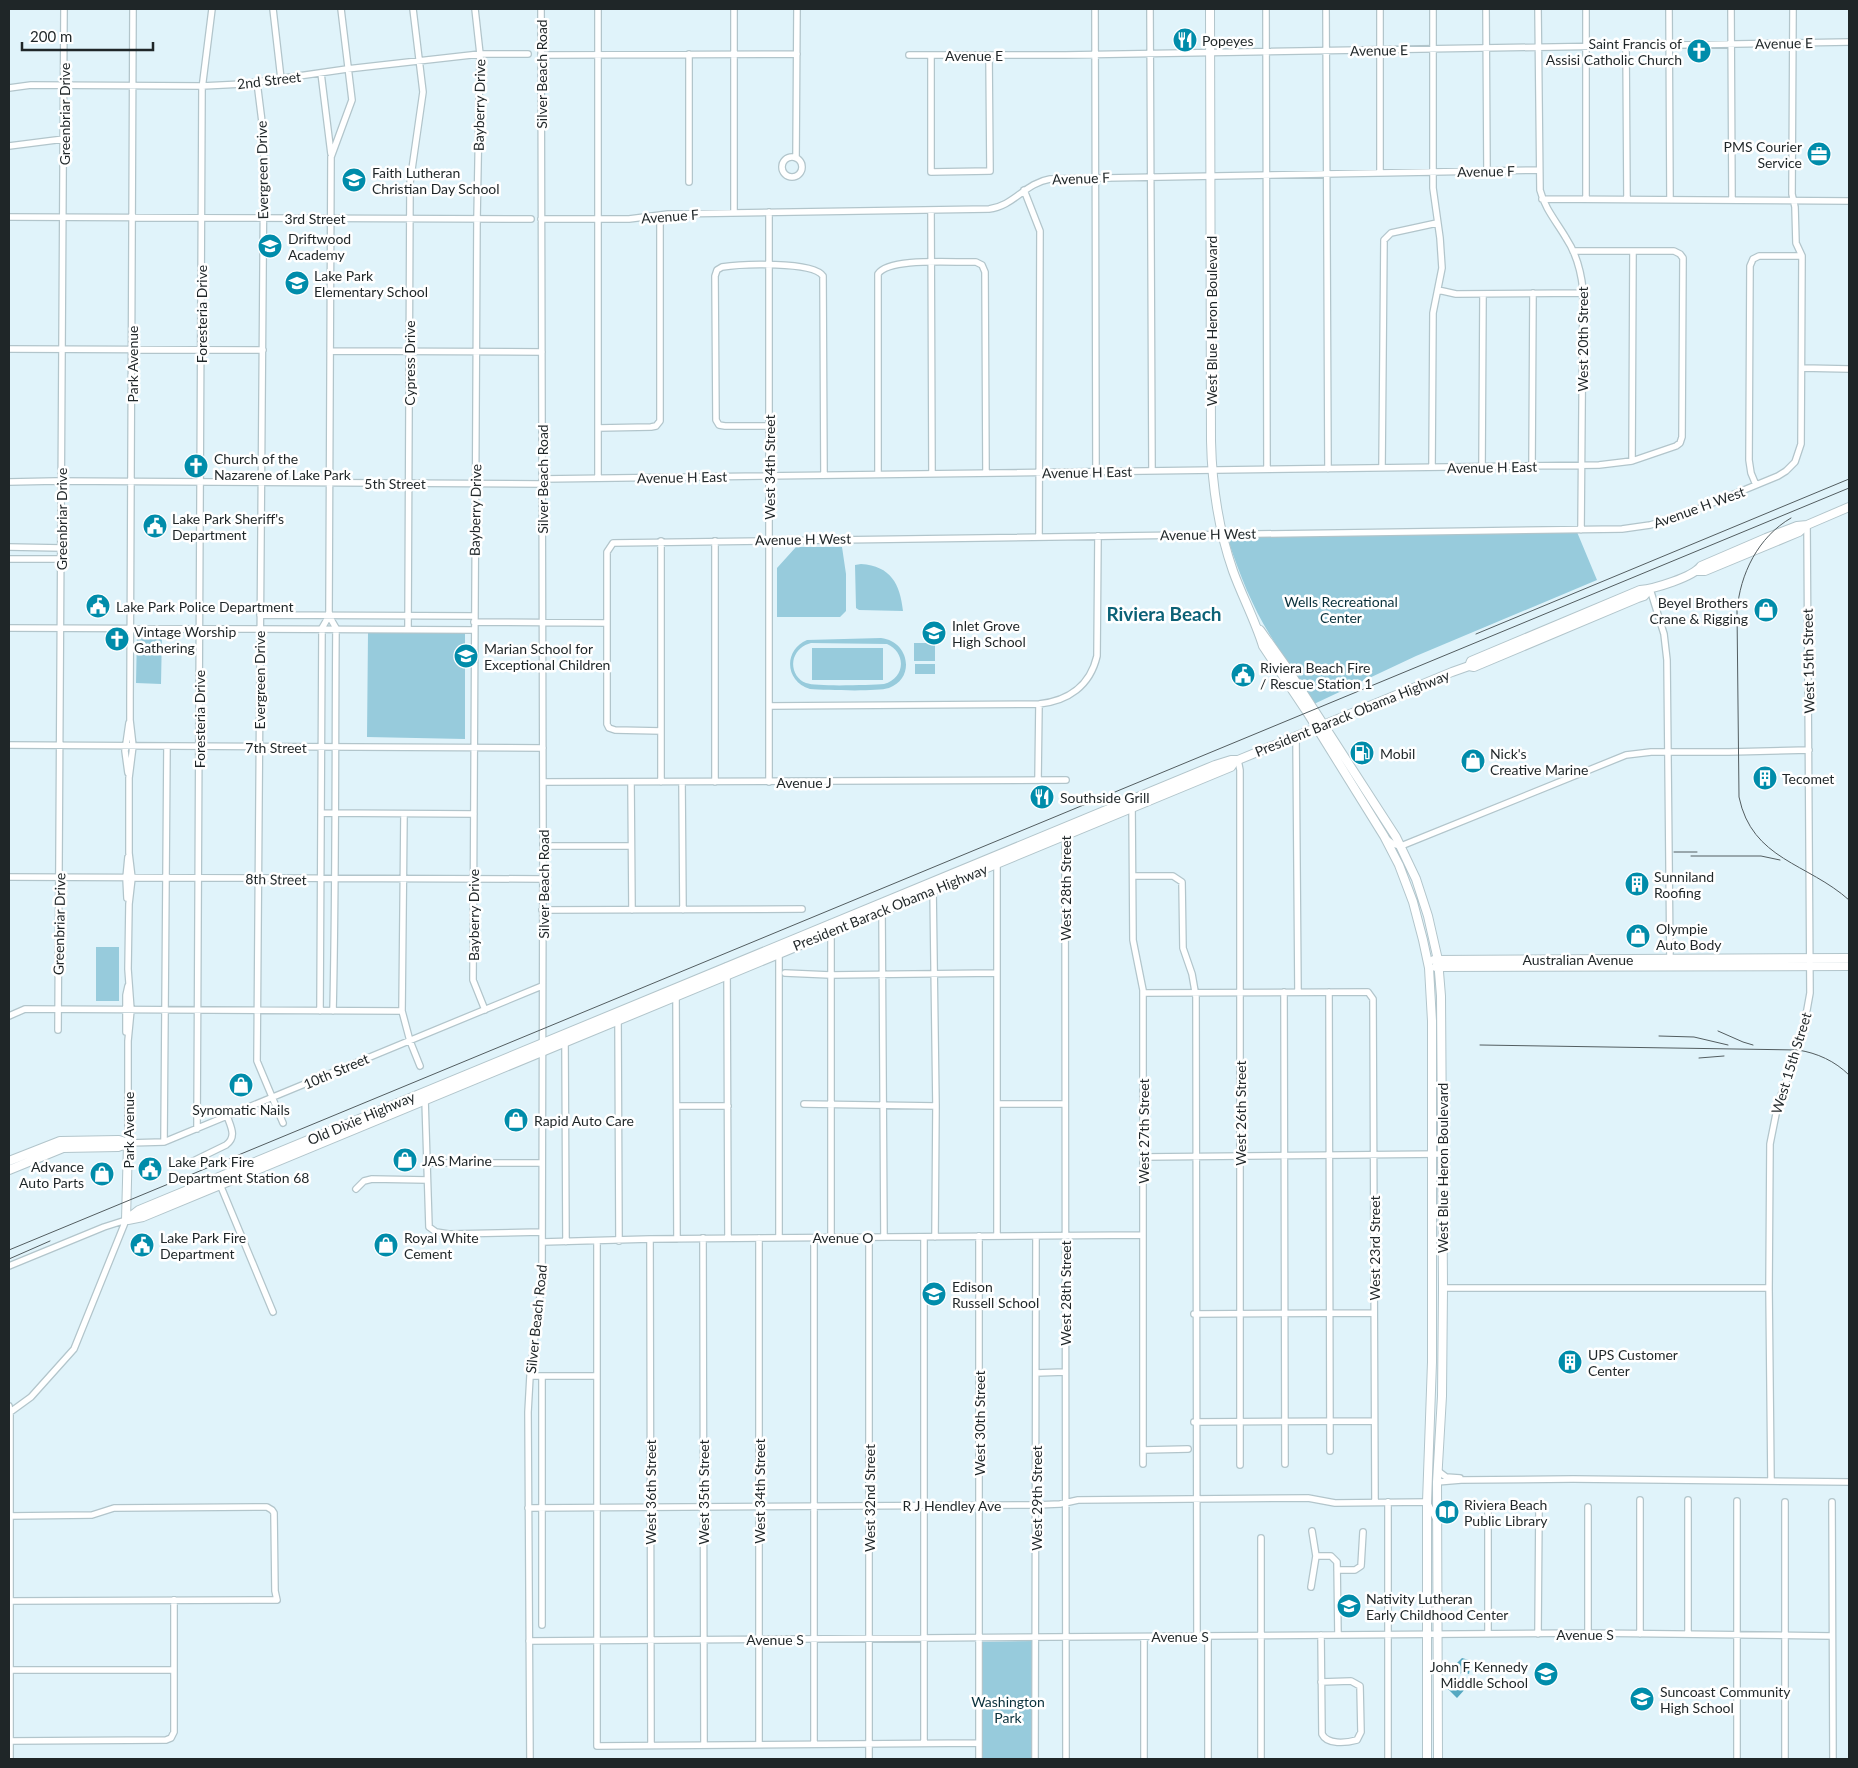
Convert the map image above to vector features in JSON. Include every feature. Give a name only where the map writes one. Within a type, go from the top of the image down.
[{"type":"main road","name":"West Blue Heron Boulevard","points":[[1210,9],[1212,470],[1222,534],[1234,572],[1257,626],[1286,665],[1399,865],[1413,902],[1428,964],[1432,1021],[1432,1362],[1427,1502],[1427,1759]]},
{"type":"main road","name":"President Barack Obama Highway","points":[[543,1047],[565,1042],[618,1021],[727,966],[882,911],[1065,827],[1232,766],[1236,761],[1469,666],[1470,662],[1515,642],[1640,590],[1650,589],[1698,570],[1705,571],[1799,532],[1807,525],[1849,507]]},
{"type":"main road","name":"West Blue Heron Boulevard","points":[[1320,726],[1386,820],[1401,846],[1422,898],[1438,964],[1442,1016],[1443,1288],[1442,1396],[1437,1524],[1438,1759]]},
{"type":"main road","name":"President Barack Obama Highway","points":[[997,859],[1065,835],[1132,804]]},
{"type":"main road","name":"President Barack Obama Highway","points":[[831,928],[882,902],[933,886]]},
{"type":"main road","name":"President Barack Obama Highway","points":[[543,1047],[618,1012],[727,975],[779,949]]},
{"type":"main road","name":"Australian Avenue","points":[[1428,964],[1811,962],[1849,958]]},
{"type":"main road","name":"Australian Avenue","points":[[1811,962],[1849,966]]},
{"type":"main road","name":"Old Dixie Highway","points":[[126,1220],[142,1217],[219,1181],[543,1047]]},
{"type":"main road","name":"10th Street","points":[[9,1160],[60,1141],[119,1140],[128,1143]]},
{"type":"main road","name":"10th Street","points":[[9,1170],[63,1148],[118,1147],[128,1143]]},
{"type":"main road","name":"Park Avenue","points":[[126,1220],[128,1143]]},
{"type":"main road","points":[[1432,1239],[1436,1242],[1437,1283],[1443,1288]]},
{"type":"main road","points":[[1432,1294],[1437,1299],[1438,1341],[1442,1349]]},
{"type":"street","name":"Greenbriar Drive","points":[[58,1030],[64,9]]},
{"type":"street","name":"Park Avenue","points":[[128,1143],[129,778],[133,746],[130,720],[130,628],[133,9]]},
{"type":"street","name":"Foresteria Drive","points":[[197,1129],[202,86],[212,9]]},
{"type":"street","points":[[273,9],[281,79]]},
{"type":"street","points":[[332,156],[352,100],[340,9]]},
{"type":"street","name":"Cypress Drive","points":[[408,629],[410,183],[422,92],[413,9]]},
{"type":"street","name":"Bayberry Drive","points":[[475,9],[480,54],[476,351],[473,980],[485,1010]]},
{"type":"street","name":"Silver Beach Road","points":[[530,1759],[528,1412],[530,1376],[542,1280],[541,9]]},
{"type":"street","points":[[598,9],[598,478]]},
{"type":"street","points":[[734,9],[734,213]]},
{"type":"street","points":[[796,158],[797,9]]},
{"type":"street","points":[[1095,9],[1096,472]]},
{"type":"street","points":[[1150,9],[1152,471]]},
{"type":"street","points":[[1266,9],[1267,469]]},
{"type":"street","points":[[1326,9],[1328,469]]},
{"type":"street","points":[[1380,9],[1380,173]]},
{"type":"street","points":[[1432,467],[1433,313],[1442,268],[1434,202],[1433,9]]},
{"type":"street","points":[[1486,9],[1487,171]]},
{"type":"street","name":"West 20th Street","points":[[1538,9],[1539,170],[1542,199],[1547,211],[1573,251],[1580,271],[1583,294],[1581,530]]},
{"type":"street","points":[[1586,9],[1586,199]]},
{"type":"street","points":[[1669,9],[1670,200]]},
{"type":"street","points":[[1731,9],[1732,200]]},
{"type":"street","points":[[1793,9],[1792,194],[1795,207],[1796,243],[1802,256],[1802,368],[1849,369]]},
{"type":"street","name":"Avenue E","points":[[909,55],[1095,55],[1849,42]]},
{"type":"street","points":[[1626,45],[1627,199]]},
{"type":"street","name":"2nd Street","points":[[9,88],[31,85],[202,86],[257,82],[347,69],[480,54],[528,54]]},
{"type":"street","points":[[689,54],[689,182]]},
{"type":"street","points":[[542,55],[796,54]]},
{"type":"street","points":[[931,55],[931,172],[990,170],[989,55]]},
{"type":"street","points":[[320,1011],[322,628],[329,616],[332,156],[321,73]]},
{"type":"street","name":"Evergreen Drive","points":[[257,82],[264,138],[257,1061],[283,1123]]},
{"type":"street","points":[[9,146],[64,139]]},
{"type":"street","name":"Avenue F","points":[[541,219],[629,219],[660,215],[989,209],[1012,201],[1024,190],[1043,180],[1539,170]]},
{"type":"street","points":[[1024,190],[1040,232],[1039,537]]},
{"type":"street","points":[[1542,199],[1849,201]]},
{"type":"street","points":[[931,210],[932,474]]},
{"type":"street","name":"West 34th Street","points":[[769,212],[769,782]]},
{"type":"street","points":[[598,428],[651,427],[656,426],[660,421],[660,215]]},
{"type":"street","name":"3rd Street","points":[[9,217],[531,219]]},
{"type":"street","points":[[1382,468],[1384,240],[1391,233],[1438,223]]},
{"type":"street","points":[[1573,251],[1633,251],[1632,461]]},
{"type":"street","name":"Avenue H East","points":[[542,481],[598,478],[1609,465],[1632,461],[1676,446],[1680,443],[1682,437],[1683,261],[1680,254],[1674,251],[1633,251]]},
{"type":"street","points":[[1756,485],[1751,473],[1749,460],[1750,266],[1753,258],[1759,256],[1802,256]]},
{"type":"street","points":[[878,474],[878,274],[884,268],[900,264],[976,262],[985,269],[986,473]]},
{"type":"street","points":[[769,426],[725,426],[717,422],[715,416],[715,276],[717,270],[725,266],[802,266],[819,271],[823,276],[824,475]]},
{"type":"street","points":[[1438,290],[1456,294],[1483,295],[1583,294]]},
{"type":"street","points":[[1532,466],[1533,293]]},
{"type":"street","points":[[1482,467],[1483,295]]},
{"type":"street","points":[[9,349],[263,350]]},
{"type":"street","points":[[330,350],[542,352]]},
{"type":"street","name":"Avenue H West","points":[[606,623],[607,552],[610,545],[616,542],[1581,530],[1629,528],[1663,522],[1781,475],[1792,465],[1798,456],[1801,444],[1802,368]]},
{"type":"street","name":"5th Street","points":[[9,482],[131,481],[475,484],[542,481]]},
{"type":"street","name":"West 15th Street","points":[[1771,1481],[1770,1144],[1778,1104],[1799,1047],[1810,993],[1807,525]]},
{"type":"street","points":[[769,706],[1038,704],[1057,701],[1074,692],[1090,676],[1096,663],[1098,649],[1098,536]]},
{"type":"street","points":[[715,540],[715,782]]},
{"type":"street","points":[[661,541],[661,782]]},
{"type":"street","points":[[9,548],[62,548]]},
{"type":"street","points":[[9,559],[62,559]]},
{"type":"street","points":[[1650,589],[1662,624],[1666,647],[1670,963]]},
{"type":"street","points":[[260,615],[408,615],[542,623],[606,623],[607,724],[609,728],[615,730],[661,731]]},
{"type":"street","points":[[329,616],[336,628],[335,880],[332,1011]]},
{"type":"street","points":[[9,628],[474,630]]},
{"type":"street","points":[[1038,704],[1038,780]]},
{"type":"street","name":"Park Avenue","points":[[129,778],[126,764],[126,746],[130,720]]},
{"type":"street","points":[[1296,736],[1298,992]]},
{"type":"street","name":"7th Street","points":[[9,745],[543,748]]},
{"type":"street","points":[[164,1142],[167,746]]},
{"type":"street","points":[[1384,836],[1393,844],[1401,846],[1626,754],[1668,751],[1809,750]]},
{"type":"street","name":"West 26th Street","points":[[1236,761],[1240,770],[1240,1465]]},
{"type":"street","name":"Avenue J","points":[[543,782],[1066,780]]},
{"type":"street","points":[[631,782],[632,910]]},
{"type":"street","points":[[682,782],[683,910]]},
{"type":"street","name":"West 27th Street","points":[[1132,804],[1133,940],[1143,993],[1143,1464]]},
{"type":"street","points":[[321,813],[474,814]]},
{"type":"street","points":[[404,814],[402,1011],[410,1041],[420,1066]]},
{"type":"street","name":"West 28th Street","points":[[1065,827],[1066,1759]]},
{"type":"street","points":[[543,846],[631,846]]},
{"type":"street","points":[[997,859],[997,1236]]},
{"type":"street","points":[[1133,876],[1173,876],[1182,882],[1184,948],[1192,974],[1195,993],[1195,1423],[1197,1496],[1195,1499],[1197,1636]]},
{"type":"street","name":"8th Street","points":[[9,877],[335,880],[542,879]]},
{"type":"street","points":[[933,886],[936,1106],[935,1237]]},
{"type":"street","points":[[882,902],[884,1237]]},
{"type":"street","points":[[542,910],[802,909]]},
{"type":"street","points":[[831,928],[831,1237]]},
{"type":"street","points":[[779,949],[779,1238]]},
{"type":"street","points":[[727,966],[728,1238]]},
{"type":"street","points":[[785,973],[830,975],[996,973]]},
{"type":"street","name":"10th Street","points":[[128,1143],[164,1142],[542,986]]},
{"type":"street","points":[[676,992],[677,1239]]},
{"type":"street","points":[[1284,992],[1285,1464]]},
{"type":"street","points":[[1143,993],[1329,992],[1330,1451]]},
{"type":"street","name":"West 23rd Street","points":[[1329,992],[1368,992],[1373,999],[1375,1502]]},
{"type":"street","points":[[9,1016],[25,1009],[402,1011]]},
{"type":"street","points":[[618,1012],[619,1241]]},
{"type":"street","points":[[565,1042],[566,1242]]},
{"type":"street","points":[[425,1096],[429,1228],[436,1232],[449,1234],[542,1232]]},
{"type":"street","points":[[804,1104],[936,1106]]},
{"type":"street","points":[[996,1104],[1065,1104]]},
{"type":"street","points":[[677,1106],[728,1106]]},
{"type":"street","points":[[184,1165],[229,1144],[233,1135],[227,1116]]},
{"type":"street","points":[[1143,1156],[1442,1154]]},
{"type":"street","points":[[427,1163],[542,1163]]},
{"type":"street","points":[[356,1189],[364,1181],[372,1179],[427,1180]]},
{"type":"street","points":[[219,1181],[273,1312]]},
{"type":"street","points":[[9,1266],[104,1227],[126,1220]]},
{"type":"street","points":[[10,1759],[9,1410],[31,1397],[74,1349],[126,1220]]},
{"type":"street","name":"Avenue O","points":[[542,1242],[703,1238],[1143,1235]]},
{"type":"street","name":"West 30th Street","points":[[979,1236],[979,1759]]},
{"type":"street","name":"West 29th Street","points":[[1036,1236],[1036,1759]]},
{"type":"street","name":"West 32nd Street","points":[[869,1237],[869,1759]]},
{"type":"street","points":[[924,1237],[924,1743]]},
{"type":"street","name":"West 35th Street","points":[[703,1238],[704,1745]]},
{"type":"street","name":"West 34th Street","points":[[759,1238],[759,1744]]},
{"type":"street","points":[[814,1238],[814,1744]]},
{"type":"street","name":"West 36th Street","points":[[650,1239],[651,1745]]},
{"type":"street","points":[[597,1242],[597,1746],[979,1743]]},
{"type":"street","points":[[1443,1288],[1769,1288]]},
{"type":"street","points":[[1196,1314],[1374,1313]]},
{"type":"street","points":[[1036,1373],[1066,1372]]},
{"type":"street","points":[[530,1376],[596,1376]]},
{"type":"street","name":"Silver Beach Road","points":[[542,1376],[542,1625]]},
{"type":"street","points":[[1195,1423],[1374,1421]]},
{"type":"street","points":[[1144,1450],[1188,1449]]},
{"type":"street","points":[[1438,1471],[1446,1477],[1462,1480]]},
{"type":"street","points":[[1438,1482],[1462,1480],[1849,1482]]},
{"type":"street","name":"R J Hendley Ave","points":[[528,1508],[924,1504],[1036,1505],[1060,1504],[1065,1501],[1308,1498],[1335,1503],[1427,1502]]},
{"type":"street","points":[[1640,1500],[1640,1634]]},
{"type":"street","points":[[1688,1500],[1688,1634]]},
{"type":"street","points":[[1737,1501],[1737,1759]]},
{"type":"street","points":[[1388,1502],[1388,1759]]},
{"type":"street","points":[[1427,1502],[1437,1524]]},
{"type":"street","points":[[1785,1502],[1785,1759]]},
{"type":"street","points":[[1832,1502],[1833,1759]]},
{"type":"street","points":[[1538,1634],[1539,1506]]},
{"type":"street","points":[[10,1516],[92,1515],[114,1508],[267,1507],[272,1510],[277,1600],[10,1601]]},
{"type":"street","points":[[1588,1508],[1588,1633]]},
{"type":"street","points":[[1488,1509],[1488,1634]]},
{"type":"street","points":[[1311,1587],[1316,1556],[1312,1531]]},
{"type":"street","points":[[1337,1570],[1355,1570],[1361,1566],[1363,1532]]},
{"type":"street","points":[[1261,1538],[1261,1759]]},
{"type":"street","points":[[1316,1556],[1332,1557],[1337,1562],[1338,1635]]},
{"type":"street","points":[[10,1741],[166,1740],[171,1738],[174,1732],[174,1600]]},
{"type":"street","name":"Avenue S","points":[[528,1641],[1588,1633],[1832,1636]]},
{"type":"street","points":[[1321,1635],[1321,1682],[1321,1732],[1325,1739],[1330,1741],[1352,1741],[1360,1736],[1361,1689],[1355,1682],[1321,1682]]},
{"type":"street","points":[[1144,1636],[1144,1759]]},
{"type":"street","points":[[1208,1636],[1208,1759]]},
{"type":"street","points":[[10,1670],[174,1670]]},
{"type":"green space","name":"Wells Recreational Center","points":[[1577,532],[1597,580],[1416,656],[1314,704],[1275,644],[1252,602],[1229,543],[1234,537]]},
{"type":"green space","points":[[796,547],[842,547],[846,574],[846,611],[840,617],[777,617],[777,568]]},
{"type":"green space","points":[[861,564],[880,568],[892,578],[902,601],[903,611],[859,610],[856,608],[855,565]]},
{"type":"green space","points":[[368,633],[465,633],[465,739],[367,737]]},
{"type":"green space","points":[[137,634],[162,634],[161,684],[136,683]]},
{"type":"green space","points":[[881,638],[898,646],[906,660],[906,669],[898,683],[889,688],[862,690],[810,689],[796,680],[790,666],[794,651],[807,640]],"holes":[[[811,643],[887,644],[898,653],[901,665],[896,676],[884,684],[812,684],[799,679],[794,669],[793,662],[797,653]]]},
{"type":"green space","points":[[914,643],[935,643],[935,661],[914,661]]},
{"type":"green space","points":[[812,648],[883,648],[883,680],[812,680]]},
{"type":"green space","points":[[915,664],[935,664],[935,674],[915,674]]},
{"type":"green space","points":[[96,947],[119,947],[119,1001],[96,1001]]},
{"type":"green space","name":"Washington Park","points":[[1034,1641],[1033,1759],[982,1759],[982,1642]]},
{"type":"shaded area","points":[[1462,1658],[1471,1662],[1469,1674],[1464,1672],[1459,1674],[1455,1671],[1454,1666]]},
{"type":"shaded area","points":[[1458,1678],[1467,1687],[1457,1698],[1448,1689]]},
{"type":"railway","points":[[1476,634],[1849,479]]},
{"type":"railway","points":[[9,1250],[1849,488]]},
{"type":"railway","points":[[1791,518],[1769,535],[1760,546],[1747,570],[1739,597],[1737,611],[1739,797],[1746,818],[1756,834],[1769,848],[1849,900]]},
{"type":"railway","points":[[1674,852],[1697,852]]},
{"type":"railway","points":[[1691,856],[1761,856],[1780,860]]},
{"type":"railway","points":[[1718,1031],[1753,1045]]},
{"type":"railway","points":[[1659,1036],[1694,1037],[1728,1045]]},
{"type":"railway","points":[[1480,1045],[1798,1050],[1825,1058],[1849,1075]]},
{"type":"railway","points":[[1699,1058],[1724,1056]]},
{"type":"railway","points":[[9,1259],[50,1241]]},
{"type":"place","name":"Popeyes","points":[[1185,40]]},
{"type":"place","name":"Saint Francis of Assisi Catholic Church","points":[[1699,51]]},
{"type":"place","name":"PMS Courier Service","points":[[1819,154]]},
{"type":"place","name":"Faith Lutheran Christian Day School","points":[[354,180]]},
{"type":"place","name":"Driftwood Academy","points":[[270,246]]},
{"type":"place","name":"Lake Park Elementary School","points":[[297,283]]},
{"type":"place","name":"Church of the Nazarene of Lake Park","points":[[196,466]]},
{"type":"place","name":"Lake Park Sheriff's Department","points":[[155,526]]},
{"type":"place","name":"Lake Park Police Department","points":[[98,606]]},
{"type":"place","name":"Beyel Brothers Crane & Rigging","points":[[1766,610]]},
{"type":"place","name":"Inlet Grove High School","points":[[934,633]]},
{"type":"place","name":"Vintage Worship Gathering","points":[[117,639]]},
{"type":"place","name":"Marian School for Exceptional Children","points":[[466,656]]},
{"type":"place","name":"Riviera Beach Fire / Rescue Station 1","points":[[1243,675]]},
{"type":"place","name":"Mobil","points":[[1362,753]]},
{"type":"place","name":"Nick's Creative Marine","points":[[1473,761]]},
{"type":"place","name":"Tecomet","points":[[1765,778]]},
{"type":"place","name":"Southside Grill","points":[[1042,797]]},
{"type":"place","name":"Sunniland Roofing","points":[[1637,884]]},
{"type":"place","name":"Olympie Auto Body","points":[[1638,936]]},
{"type":"place","name":"Synomatic Nails","points":[[241,1085]]},
{"type":"place","name":"Rapid Auto Care","points":[[516,1120]]},
{"type":"place","name":"JAS Marine","points":[[405,1160]]},
{"type":"place","name":"Lake Park Fire Department Station 68","points":[[150,1169]]},
{"type":"place","name":"Advance Auto Parts","points":[[102,1174]]},
{"type":"place","name":"Lake Park Fire Department","points":[[142,1245]]},
{"type":"place","name":"Royal White Cement","points":[[386,1245]]},
{"type":"place","name":"Edison Russell School","points":[[934,1294]]},
{"type":"place","name":"UPS Customer Center","points":[[1570,1362]]},
{"type":"place","name":"Riviera Beach Public Library","points":[[1447,1512]]},
{"type":"place","name":"Nativity Lutheran Early Childhood Center","points":[[1349,1606]]},
{"type":"place","name":"John F Kennedy Middle School","points":[[1546,1674]]},
{"type":"place","name":"Suncoast Community High School","points":[[1642,1699]]},
{"type":"district","name":"Riviera Beach","points":[[1164,613]]}]
